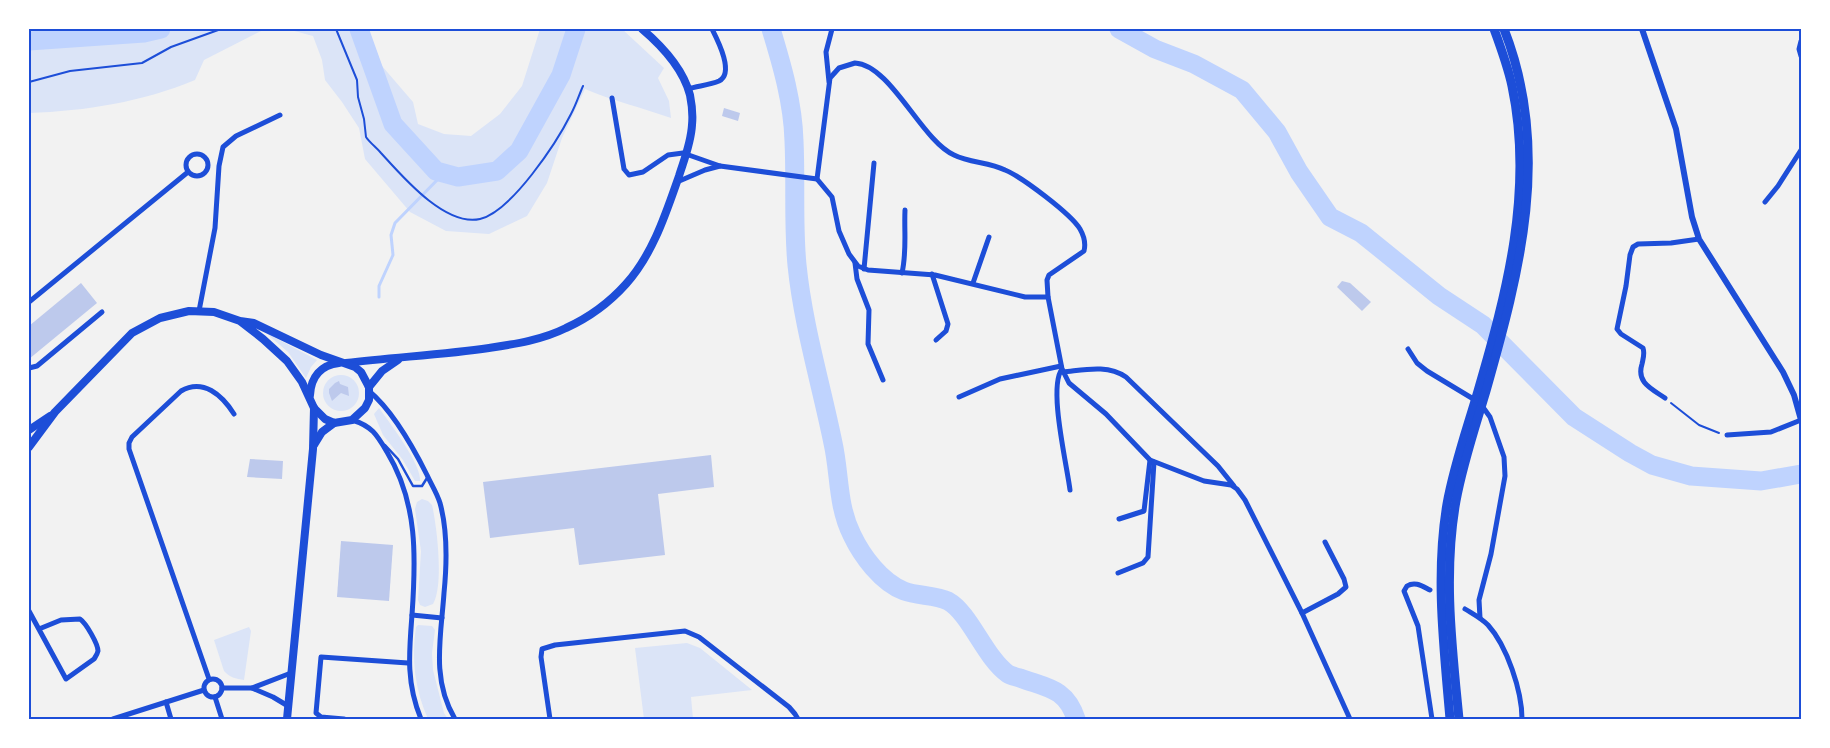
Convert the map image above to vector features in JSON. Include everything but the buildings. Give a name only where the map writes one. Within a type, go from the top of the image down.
[{"type":"highway","points":[[1494,29],[1504,55],[1512,86],[1524,158]]},
{"type":"highway","points":[[1450,719],[1443,630],[1442,570],[1446,506],[1458,473],[1508,275],[1519,205],[1527,127],[1522,91],[1504,29]]},
{"type":"highway","points":[[1458,473],[1450,576],[1453,652],[1459,719]]},
{"type":"main road","points":[[310,397],[310,388],[314,379],[319,371],[327,366],[342,363],[400,359],[519,343],[559,331],[587,317],[613,298],[637,270],[655,240],[677,182],[692,130],[693,118],[688,89],[682,74],[672,60],[642,29]]},
{"type":"main road","points":[[29,446],[55,412],[122,343],[139,329],[167,316],[199,311],[222,314],[240,321],[257,324],[290,341],[355,367],[361,372],[369,389],[369,400],[365,408],[352,420],[334,423],[319,436],[312,449]]},
{"type":"main road","points":[[240,321],[263,338],[287,361],[297,374],[314,408],[312,449],[287,719]]},
{"type":"main road","points":[[369,389],[386,368],[400,359]]},
{"type":"main road","points":[[314,408],[325,419],[334,423]]},
{"type":"main road","points":[[29,430],[55,412]]},
{"type":"street","points":[[688,89],[719,80],[724,75],[724,58],[712,29]]},
{"type":"street","points":[[817,179],[829,82],[826,52],[832,29]]},
{"type":"street","points":[[1642,29],[1676,129],[1690,209],[1698,240],[1742,305],[1783,372],[1794,394],[1801,420],[1771,432],[1727,435]]},
{"type":"street","points":[[1801,41],[1799,48],[1801,56]]},
{"type":"street","points":[[829,82],[834,73],[843,66],[854,63],[867,67],[882,78],[906,104],[934,140],[944,149],[960,158],[986,163],[1012,173],[1072,220],[1084,236],[1084,251],[1048,277],[1048,297],[1062,369],[1069,383],[1106,414],[1152,461],[1204,481],[1229,484],[1237,489]]},
{"type":"street","points":[[612,98],[626,174],[631,175],[643,172],[670,154],[686,153],[720,166],[817,179],[832,197],[840,234],[855,262],[857,279],[869,310],[868,344],[883,380]]},
{"type":"street","points":[[199,311],[215,228],[218,166],[223,147],[236,136],[280,115]]},
{"type":"street","points":[[1765,202],[1778,186],[1801,150]]},
{"type":"street","points":[[198,154],[205,156],[209,163],[205,174],[198,177],[188,172],[186,162],[190,155],[198,154]]},
{"type":"street","points":[[864,269],[874,163]]},
{"type":"street","points":[[677,182],[720,166]]},
{"type":"street","points":[[29,302],[188,172]]},
{"type":"street","points":[[902,273],[906,254],[905,210]]},
{"type":"street","points":[[973,283],[989,236]]},
{"type":"street","points":[[1665,398],[1640,377],[1644,355],[1643,348],[1621,334],[1617,329],[1630,255],[1633,247],[1638,244],[1698,240]]},
{"type":"street","points":[[855,262],[864,269],[932,274],[1025,297],[1048,297]]},
{"type":"street","points":[[932,274],[948,321],[947,329],[936,340]]},
{"type":"street","points":[[29,368],[36,366],[102,312]]},
{"type":"street","points":[[1408,349],[1418,363],[1427,371],[1472,397],[1484,407],[1493,423],[1504,457],[1505,476],[1491,554],[1479,600],[1480,618]]},
{"type":"street","points":[[1062,369],[1056,379],[1059,424],[1070,490]]},
{"type":"street","points":[[959,397],[1000,379],[1062,369],[1106,369],[1116,371],[1126,377],[1221,468],[1250,508],[1302,613],[1350,719]]},
{"type":"street","points":[[209,679],[129,449],[129,443],[132,437],[181,391],[190,387],[204,386],[213,391],[228,403],[234,414]]},
{"type":"street","points":[[369,389],[408,440],[440,500],[445,532],[446,559],[438,649],[440,674],[445,698],[455,719]]},
{"type":"street","points":[[352,420],[367,426],[380,440],[398,471],[407,494],[415,549],[408,663],[412,693],[421,719]]},
{"type":"street","points":[[1119,519],[1140,514],[1145,510],[1152,461]]},
{"type":"street","points":[[1118,574],[1143,563],[1148,556],[1152,461]]},
{"type":"street","points":[[1302,613],[1338,594],[1346,587],[1346,581],[1324,542]]},
{"type":"street","points":[[1430,590],[1414,583],[1406,586],[1404,591],[1418,626],[1432,719]]},
{"type":"street","points":[[1466,609],[1480,618],[1492,631],[1504,651],[1519,695],[1522,719]]},
{"type":"street","points":[[29,611],[66,679],[94,659],[97,654],[97,647],[87,627],[80,619],[60,620],[39,629]]},
{"type":"street","points":[[412,615],[442,618]]},
{"type":"street","points":[[550,719],[541,657],[542,650],[545,648],[555,645],[685,631],[706,643],[789,707],[798,719]]},
{"type":"street","points":[[344,719],[320,717],[316,713],[321,657],[408,663]]},
{"type":"street","points":[[222,688],[252,688],[291,673]]},
{"type":"street","points":[[204,690],[209,696],[215,697],[220,694],[222,688],[218,680],[209,679]]},
{"type":"street","points":[[204,690],[209,679]]},
{"type":"street","points":[[252,688],[288,706]]},
{"type":"street","points":[[113,719],[204,690]]},
{"type":"street","points":[[215,697],[222,719]]},
{"type":"street","points":[[166,702],[171,719]]},
{"type":"lane","points":[[380,440],[398,459],[413,486],[422,486],[428,477]]},
{"type":"path","points":[[29,82],[70,71],[142,63],[171,48],[221,29]]},
{"type":"path","points":[[336,29],[357,80],[358,97],[364,119],[366,137],[418,192],[439,209],[468,220],[480,219],[500,208],[516,192],[546,157],[572,113],[583,86]]},
{"type":"path","points":[[1665,398],[1702,427],[1727,435]]},
{"type":"shaded area","points":[[29,29],[265,29],[204,60],[195,80],[175,88],[114,104],[72,110],[29,113]]},
{"type":"shaded area","points":[[287,29],[368,29],[382,66],[413,102],[418,124],[444,134],[471,136],[500,114],[522,86],[540,29],[622,29],[664,68],[658,78],[669,101],[671,118],[585,89],[562,138],[547,183],[527,216],[489,234],[446,231],[410,212],[365,159],[359,128],[325,80],[322,60],[313,36]]},
{"type":"shaded area","points":[[266,333],[317,360],[306,378],[288,352]]},
{"type":"shaded area","points":[[341,375],[354,380],[359,393],[354,406],[341,411],[328,406],[323,393],[328,380]]},
{"type":"shaded area","points":[[379,408],[411,455],[420,481],[415,481],[403,460],[383,435],[374,414]]},
{"type":"shaded area","points":[[422,499],[432,505],[436,527],[439,570],[433,604],[425,607],[420,605],[418,600],[421,551],[415,509],[417,502]]},
{"type":"shaded area","points":[[418,625],[432,626],[435,630],[432,653],[433,670],[444,713],[448,719],[428,719],[420,697],[414,663],[416,627]]},
{"type":"shaded area","points":[[249,627],[251,631],[244,680],[228,675],[224,671],[214,640]]},
{"type":"shaded area","points":[[687,643],[700,648],[752,690],[691,697],[693,719],[644,719],[635,648]]},
{"type":"waterway","points":[[29,41],[144,33],[161,29]]},
{"type":"waterway","points":[[359,29],[393,124],[436,171],[458,177],[497,171],[519,151],[561,75],[576,29]]},
{"type":"waterway","points":[[771,29],[792,113],[795,157],[795,234],[800,287],[833,443],[841,501],[847,524],[861,551],[880,575],[904,591],[948,601],[956,607],[971,625],[1000,667],[1010,675],[1047,687],[1061,695],[1067,701],[1076,719]]},
{"type":"waterway","points":[[1119,29],[1155,49],[1194,64],[1242,90],[1277,132],[1299,172],[1330,217],[1361,233],[1439,296],[1483,325],[1574,417],[1652,465],[1691,476],[1761,481],[1801,474]]},
{"type":"waterway","points":[[379,297],[379,286],[393,255],[391,235],[395,223],[444,173]]}]
